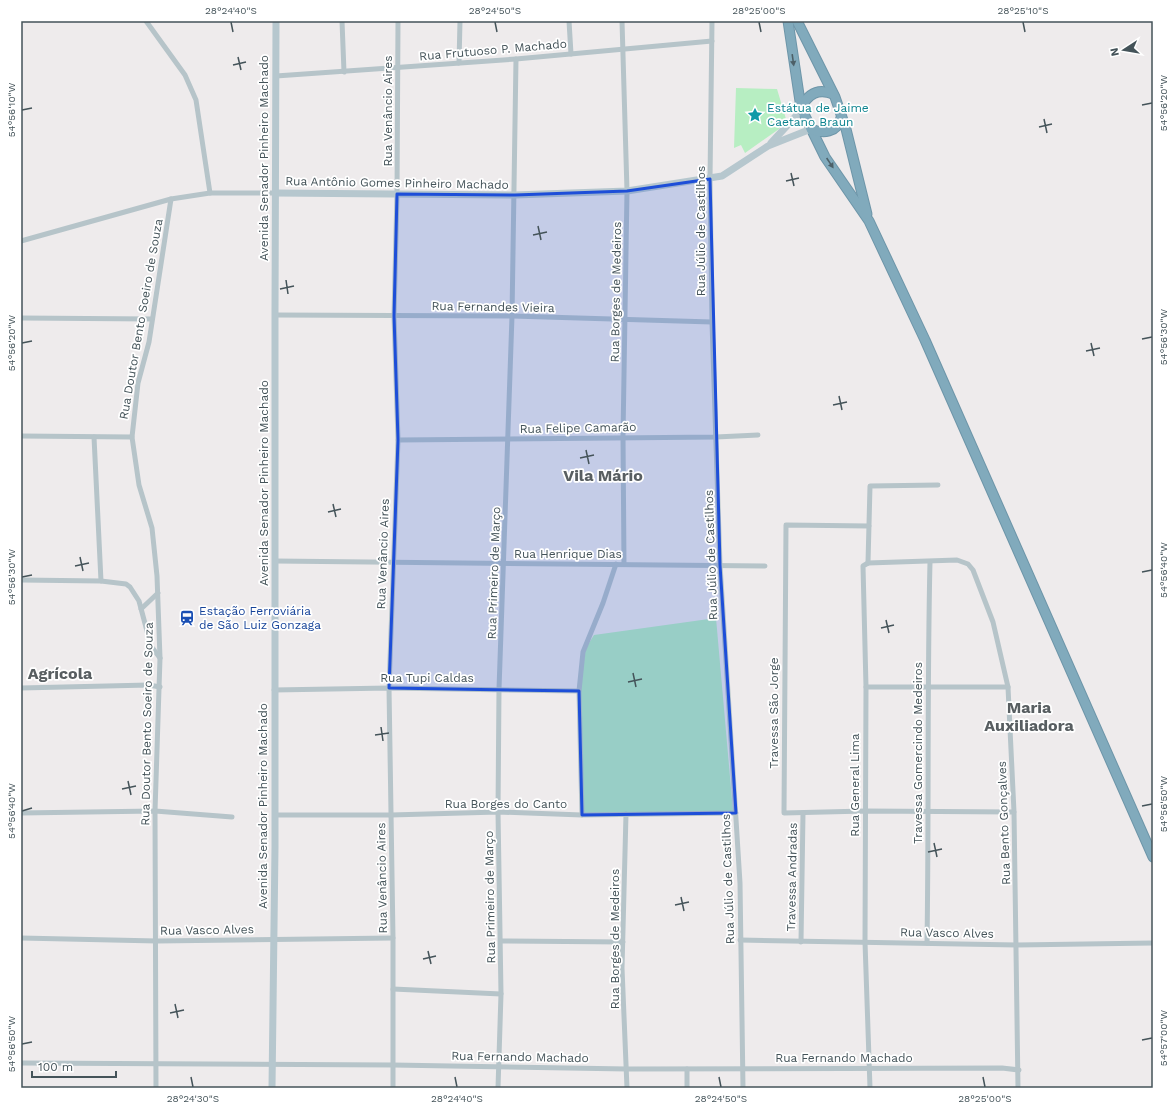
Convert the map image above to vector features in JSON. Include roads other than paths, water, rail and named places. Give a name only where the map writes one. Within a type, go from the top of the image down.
[{"type":"highway","points":[[788,21],[801,108],[825,157],[869,221],[925,340],[1153,857]]},
{"type":"highway","points":[[797,21],[833,94],[846,129],[869,221]]},
{"type":"highway","points":[[801,108],[805,100],[814,92],[821,91],[833,94]]},
{"type":"highway","points":[[811,129],[824,132],[830,131],[836,128],[841,118]]},
{"type":"main road","name":"Avenida Senador Pinheiro Machado","points":[[272,1088],[275,815],[274,315],[276,21]]},
{"type":"main road","name":"Rua Antônio Gomes Pinheiro Machado","points":[[768,146],[796,116],[801,108]]},
{"type":"main road","name":"Rua Antônio Gomes Pinheiro Machado","points":[[275,193],[515,195],[627,191],[722,176],[768,146],[811,129]]},
{"type":"street","points":[[146,21],[186,75],[196,100],[210,193]]},
{"type":"street","points":[[342,21],[344,72]]},
{"type":"street","name":"Rua Venâncio Aires","points":[[393,1088],[393,938],[389,688],[392,562],[398,440],[394,316],[398,194],[398,21]]},
{"type":"street","points":[[460,21],[460,63]]},
{"type":"street","points":[[569,21],[570,54]]},
{"type":"street","name":"Rua Borges de Medeiros","points":[[622,21],[627,191],[623,436],[624,564]]},
{"type":"street","name":"Rua Júlio de Castilhos","points":[[712,21],[710,179],[712,322],[720,565],[740,883],[743,1088]]},
{"type":"street","name":"Rua Frutuoso P. Machado","points":[[276,76],[516,59],[712,41]]},
{"type":"street","name":"Rua Primeiro de Março","points":[[498,1088],[501,994],[498,812],[499,689],[509,439],[515,195],[516,59]]},
{"type":"street","name":"Rua Antônio Gomes Pinheiro Machado","points":[[21,241],[171,199],[210,193],[275,193]]},
{"type":"street","name":"Rua Doutor Bento Soeiro de Souza","points":[[156,1088],[156,811],[160,687],[158,593],[152,528],[139,485],[132,438],[138,383],[149,342],[171,199]]},
{"type":"street","name":"Rua Fernandes Vieira","points":[[274,315],[512,316],[712,322]]},
{"type":"street","points":[[21,318],[152,319]]},
{"type":"street","name":"Rua Felipe Camarão","points":[[398,440],[623,436],[716,437],[758,435]]},
{"type":"street","points":[[21,436],[132,438]]},
{"type":"street","points":[[94,437],[101,580]]},
{"type":"street","name":"Rua General Lima","points":[[870,1088],[871,1068],[865,942],[866,687],[863,566],[868,563],[870,486],[938,485]]},
{"type":"street","name":"Travessa São Jorge","points":[[802,813],[784,813],[784,613],[786,525],[869,526]]},
{"type":"street","name":"Rua Bento Gonçalves","points":[[930,562],[957,560],[968,564],[972,570],[994,622],[1008,687],[1014,812],[1019,1070],[1018,1088]]},
{"type":"street","name":"Rua Henrique Dias","points":[[275,561],[765,566]]},
{"type":"street","points":[[868,563],[930,562]]},
{"type":"street","name":"Travessa Gomercindo Medeiros","points":[[927,943],[929,813],[927,686],[930,562]]},
{"type":"street","points":[[582,814],[579,691],[583,652],[603,603],[616,564]]},
{"type":"street","points":[[21,580],[101,580],[119,582],[130,587],[141,608],[145,629],[151,646],[160,658]]},
{"type":"street","points":[[141,608],[158,593]]},
{"type":"street","points":[[21,688],[160,687]]},
{"type":"street","points":[[866,687],[1008,687]]},
{"type":"street","name":"Rua Tupi Caldas","points":[[274,690],[389,688],[579,691]]},
{"type":"street","points":[[21,813],[156,811],[232,817]]},
{"type":"street","points":[[802,813],[865,811],[929,813],[1014,812]]},
{"type":"street","name":"Rua Borges do Canto","points":[[275,815],[391,815],[498,812],[582,814],[736,814]]},
{"type":"street","name":"Travessa Andradas","points":[[801,942],[802,813]]},
{"type":"street","name":"Rua Borges de Medeiros","points":[[626,814],[623,942],[627,1088]]},
{"type":"street","name":"Rua Vasco Alves","points":[[21,938],[157,940],[393,938]]},
{"type":"street","name":"Rua Vasco Alves","points":[[740,940],[1017,945],[1153,942]]},
{"type":"street","points":[[501,941],[623,942]]},
{"type":"street","points":[[393,989],[501,994]]},
{"type":"street","name":"Rua Fernando Machado","points":[[21,1063],[392,1065],[627,1069],[1002,1068],[1019,1070]]},
{"type":"street","points":[[687,1069],[687,1088]]},
{"type":"place","name":"Estátua de Jaime Caetano Braun","points":[[755,115]]},
{"type":"place","name":"Estação Ferroviária de São Luiz Gonzaga","points":[[187,618]]},
{"type":"district","name":"Vila Mário","points":[[603,475]]},
{"type":"district","name":"Agrícola","points":[[60,673]]},
{"type":"district","name":"Maria Auxiliadora","points":[[1029,716]]}]
